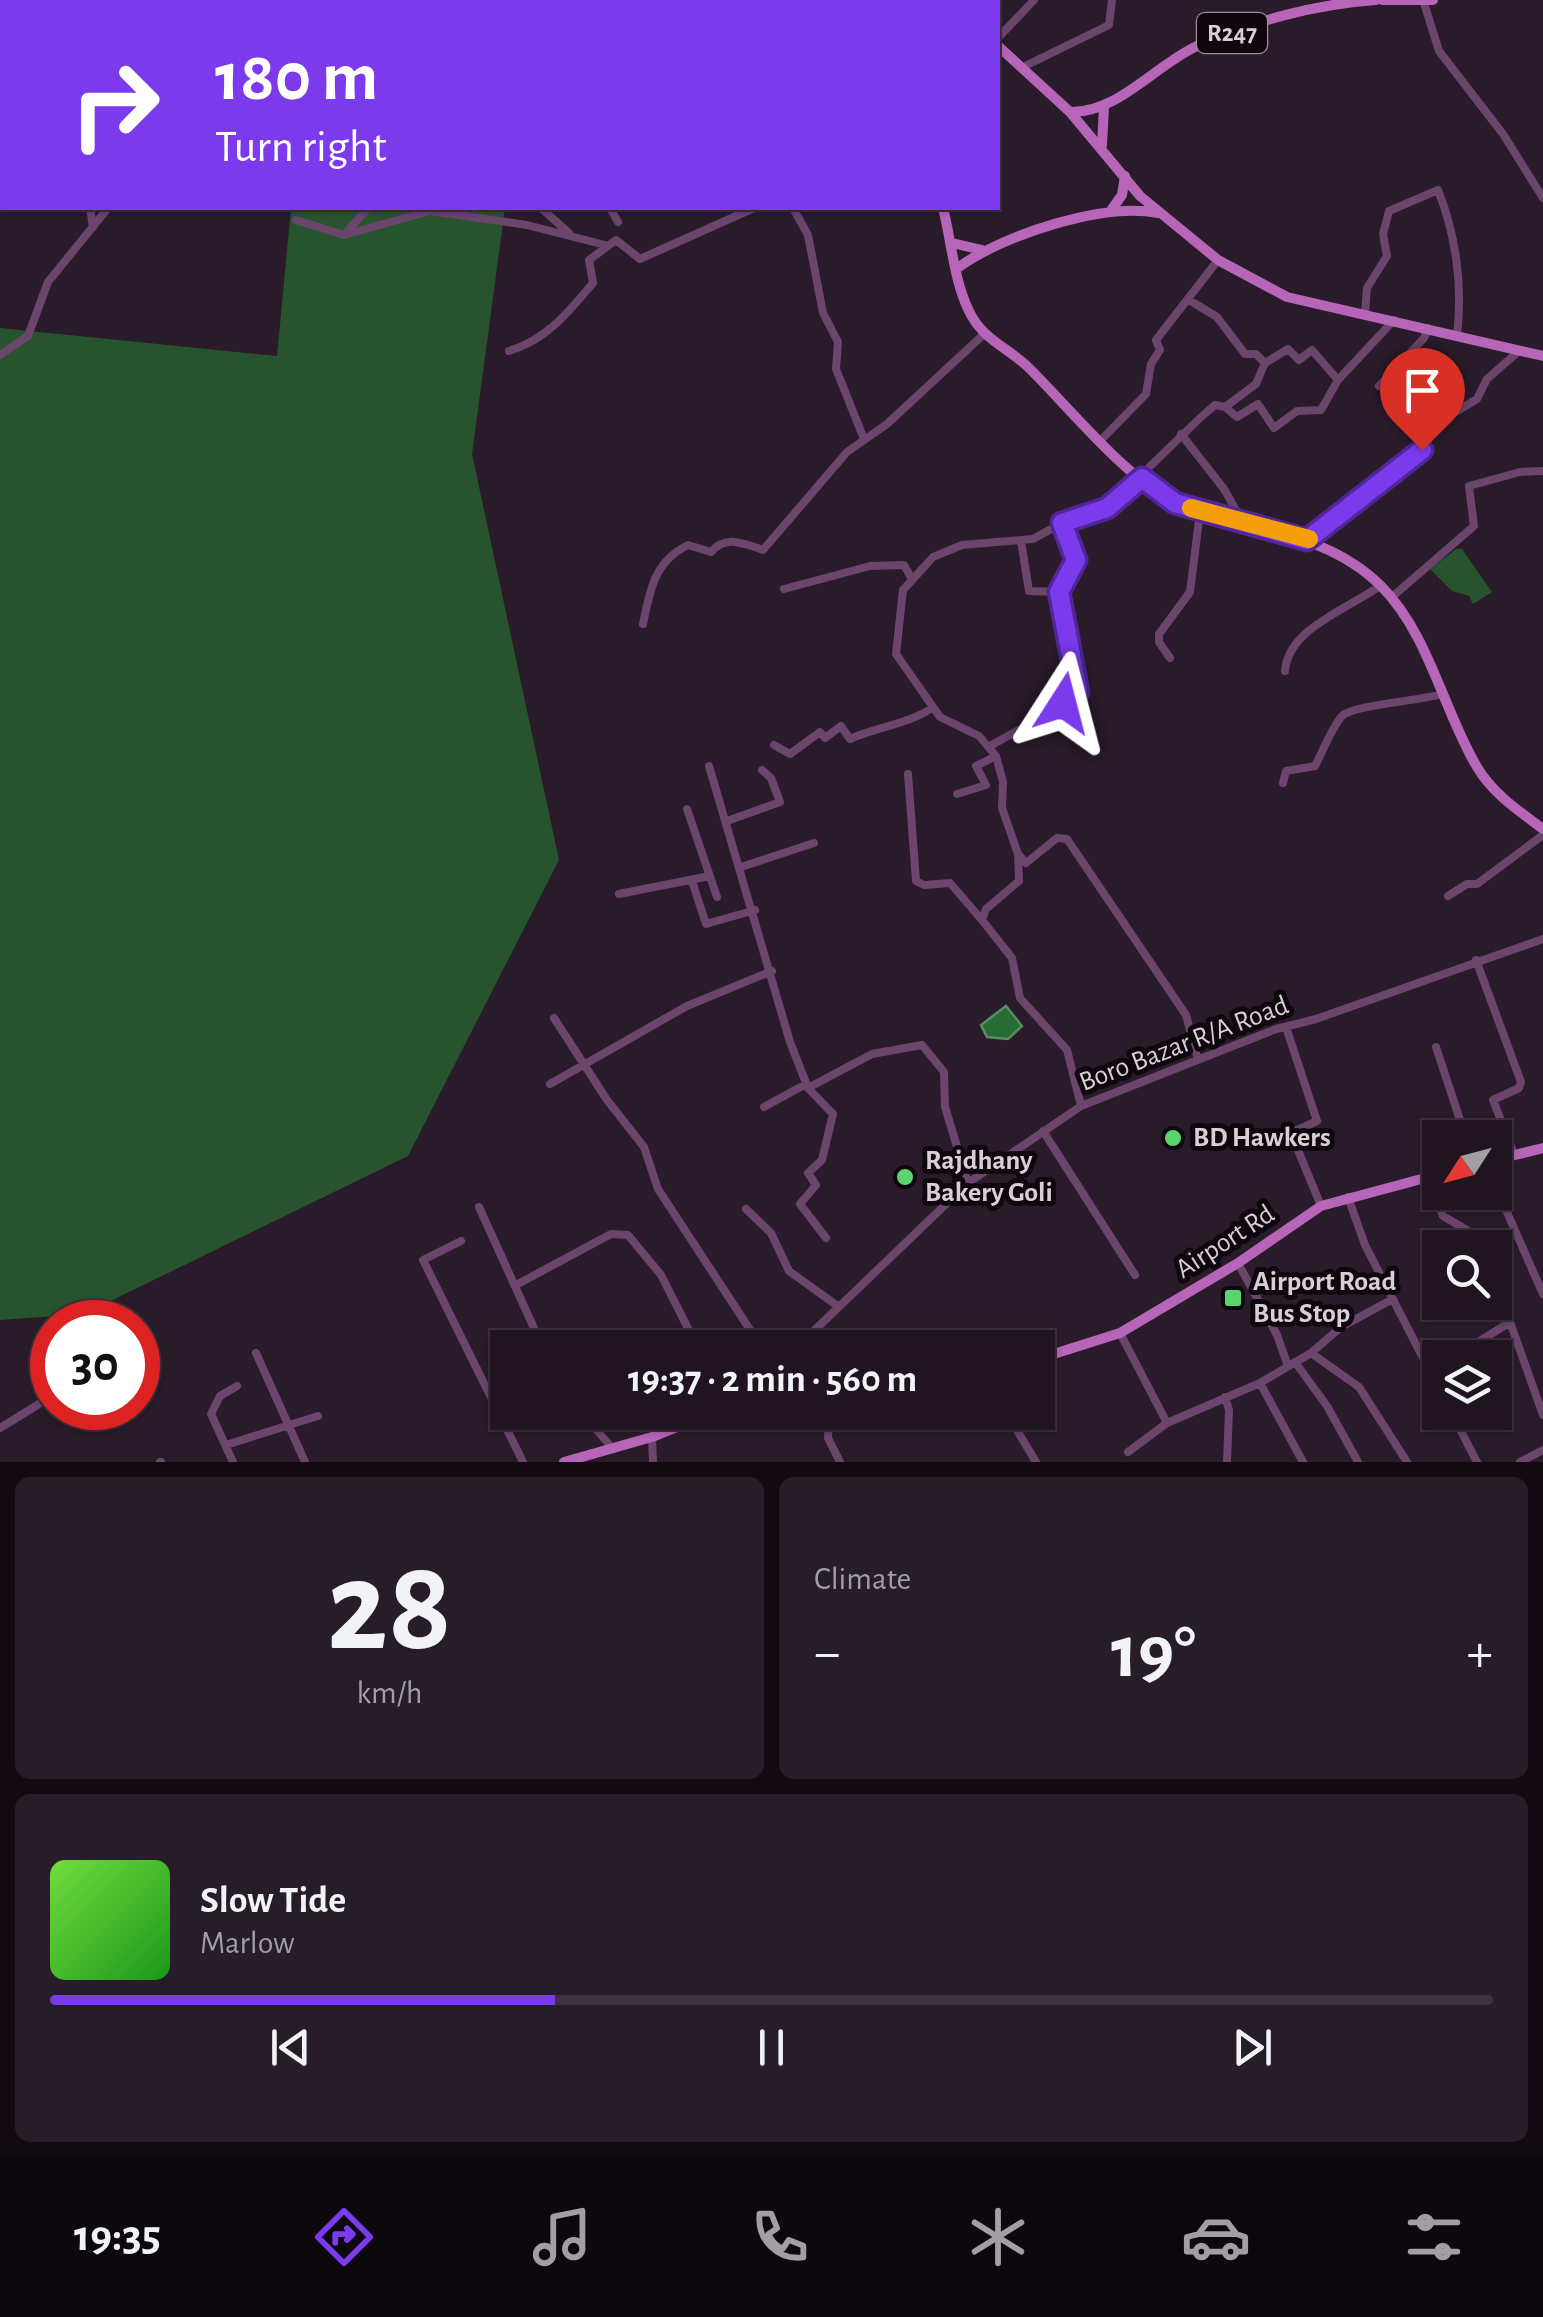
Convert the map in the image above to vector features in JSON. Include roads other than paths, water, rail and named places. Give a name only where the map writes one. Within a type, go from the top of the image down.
[{"type":"main road","name":"R247","points":[[1070,112],[1104,107],[1201,44],[1340,2],[1429,1]]},
{"type":"main road","points":[[1000,48],[1070,112],[1159,214],[1218,260],[1287,297],[1543,356]]},
{"type":"main road","points":[[1102,146],[1104,107]]},
{"type":"main road","points":[[1112,209],[1122,195],[1125,176]]},
{"type":"main road","points":[[958,267],[982,250],[1112,209],[1159,214]]},
{"type":"main road","points":[[944,210],[967,308],[983,335],[1024,363],[1101,440],[1175,503],[1307,540],[1356,562],[1392,597],[1478,768],[1500,796],[1543,832]]},
{"type":"main road","points":[[952,243],[982,250]]},
{"type":"main road","points":[[1514,1154],[1541,1148]]},
{"type":"main road","name":"Airport Rd","points":[[1055,1354],[1120,1333],[1238,1263],[1321,1206],[1422,1178]]},
{"type":"main road","points":[[564,1462],[669,1430]]},
{"type":"street","points":[[1000,36],[1034,0]]},
{"type":"street","points":[[1023,67],[1109,25],[1112,0]]},
{"type":"street","points":[[1429,1],[1439,51],[1503,134],[1543,198]]},
{"type":"street","points":[[1365,314],[1367,288],[1387,256],[1383,234],[1389,211],[1438,190],[1455,250],[1461,303],[1457,335]]},
{"type":"street","points":[[90,210],[93,226]]},
{"type":"street","points":[[0,355],[28,336],[48,282],[106,210]]},
{"type":"street","points":[[344,236],[366,210]]},
{"type":"street","points":[[296,220],[344,236],[430,210],[605,245]]},
{"type":"street","points":[[543,210],[572,236]]},
{"type":"street","points":[[611,210],[618,222]]},
{"type":"street","points":[[509,351],[536,343],[569,311],[593,284],[589,260],[605,245],[616,240],[640,259],[746,210]]},
{"type":"street","points":[[794,210],[808,235],[823,314],[838,342],[836,370],[864,439]]},
{"type":"street","points":[[1101,440],[1146,394],[1150,364],[1160,350],[1156,340],[1218,260]]},
{"type":"street","points":[[1189,300],[1218,317],[1245,354],[1256,354],[1266,363]]},
{"type":"street","points":[[1198,1060],[1186,1015],[1067,838],[1056,838],[1026,864],[1018,854],[1005,822],[1004,782],[990,746],[932,708],[896,654],[899,603],[912,579],[934,557],[962,545],[1021,541],[1107,508],[1215,405],[1225,407],[1237,417],[1258,404],[1274,428],[1297,410],[1321,410],[1338,380],[1394,320]]},
{"type":"street","points":[[1379,386],[1424,338],[1428,328]]},
{"type":"street","points":[[644,624],[651,581],[672,553],[688,544],[711,552],[719,543],[736,541],[763,550],[847,452],[887,424],[983,335]]},
{"type":"street","points":[[1225,407],[1256,384],[1266,363],[1288,349],[1299,360],[1312,350],[1338,380]]},
{"type":"street","points":[[1307,540],[1426,447],[1432,426],[1477,399],[1488,378],[1519,350]]},
{"type":"street","points":[[1181,434],[1224,489],[1242,522]]},
{"type":"street","points":[[1392,597],[1474,526],[1469,486],[1520,472],[1543,471]]},
{"type":"street","points":[[1170,658],[1158,642],[1159,634],[1190,592],[1200,512]]},
{"type":"street","points":[[990,746],[1062,706],[1078,692],[1059,592],[1076,560],[1062,523]]},
{"type":"street","points":[[1021,541],[1029,591],[1059,592]]},
{"type":"street","points":[[784,590],[870,566],[904,565],[912,579]]},
{"type":"street","points":[[1284,671],[1286,659],[1300,637],[1381,585]]},
{"type":"street","points":[[1282,783],[1286,771],[1315,766],[1342,714],[1359,706],[1398,706],[1442,694]]},
{"type":"street","points":[[774,744],[790,754],[820,732],[824,738],[841,726],[850,739],[886,724],[916,719],[932,708]]},
{"type":"street","points":[[957,794],[986,785],[976,766],[996,756]]},
{"type":"street","points":[[709,766],[807,1086],[833,1114],[822,1160],[808,1174],[816,1185],[800,1204],[826,1238]]},
{"type":"street","points":[[727,821],[780,802],[771,778],[762,770]]},
{"type":"street","points":[[908,774],[916,881],[924,885],[950,883],[1012,958],[1020,998],[1067,1050],[1081,1106]]},
{"type":"street","points":[[687,809],[717,897]]},
{"type":"street","points":[[1448,896],[1467,884],[1477,884],[1543,832]]},
{"type":"street","points":[[741,867],[814,843]]},
{"type":"street","points":[[982,920],[986,909],[1020,881],[1018,854]]},
{"type":"street","points":[[619,894],[710,876]]},
{"type":"street","points":[[692,881],[706,924],[754,910]]},
{"type":"street","name":"Boro Bazar R/A Road","points":[[815,1330],[968,1183],[1081,1106],[1286,1027],[1543,939]]},
{"type":"street","points":[[1476,960],[1522,1082],[1519,1088],[1494,1100],[1514,1154]]},
{"type":"street","points":[[550,1084],[686,1006],[772,971]]},
{"type":"street","points":[[554,1018],[581,1063],[644,1147],[658,1189],[750,1330]]},
{"type":"street","points":[[1286,1027],[1318,1121],[1295,1131],[1292,1138],[1321,1206]]},
{"type":"street","points":[[764,1107],[872,1054],[922,1045],[944,1072],[945,1108],[968,1183]]},
{"type":"street","points":[[1436,1048],[1460,1120]]},
{"type":"street","points":[[1043,1131],[1135,1275]]},
{"type":"street","points":[[1348,1196],[1366,1246],[1422,1355]]},
{"type":"street","points":[[479,1207],[535,1330]]},
{"type":"street","points":[[746,1208],[771,1232],[788,1271],[839,1308]]},
{"type":"street","points":[[1440,1210],[1443,1216],[1467,1230]]},
{"type":"street","points":[[1507,1210],[1542,1287]]},
{"type":"street","points":[[516,1285],[611,1234],[628,1235],[661,1275],[689,1330]]},
{"type":"street","points":[[461,1241],[422,1260],[523,1462]]},
{"type":"street","points":[[1238,1263],[1291,1364],[1310,1378],[1358,1462]]},
{"type":"street","points":[[1128,1452],[1167,1423],[1260,1382],[1312,1353],[1341,1327],[1393,1299]]},
{"type":"street","points":[[1482,1340],[1510,1322],[1543,1415]]},
{"type":"street","points":[[1120,1333],[1167,1423]]},
{"type":"street","points":[[256,1353],[305,1462]]},
{"type":"street","points":[[1312,1353],[1359,1387],[1407,1462]]},
{"type":"street","points":[[1260,1382],[1304,1462]]},
{"type":"street","points":[[233,1462],[211,1414],[220,1396],[237,1386]]},
{"type":"street","points":[[1225,1396],[1229,1410],[1227,1462]]},
{"type":"street","points":[[0,1428],[30,1410]]},
{"type":"street","points":[[226,1445],[318,1416]]},
{"type":"street","points":[[598,1430],[614,1448]]},
{"type":"street","points":[[828,1430],[828,1438],[840,1462]]},
{"type":"street","points":[[1017,1430],[1036,1462]]},
{"type":"street","points":[[1460,1430],[1477,1462]]},
{"type":"street","points":[[652,1437],[653,1462]]},
{"type":"street","points":[[1520,1462],[1543,1450]]},
{"type":"place","name":"BD Hawkers","points":[[1173,1138]]},
{"type":"place","name":"Rajdhany Bakery Goli","points":[[905,1177]]},
{"type":"place","name":"Airport Road Bus Stop","points":[[1233,1298]]}]
